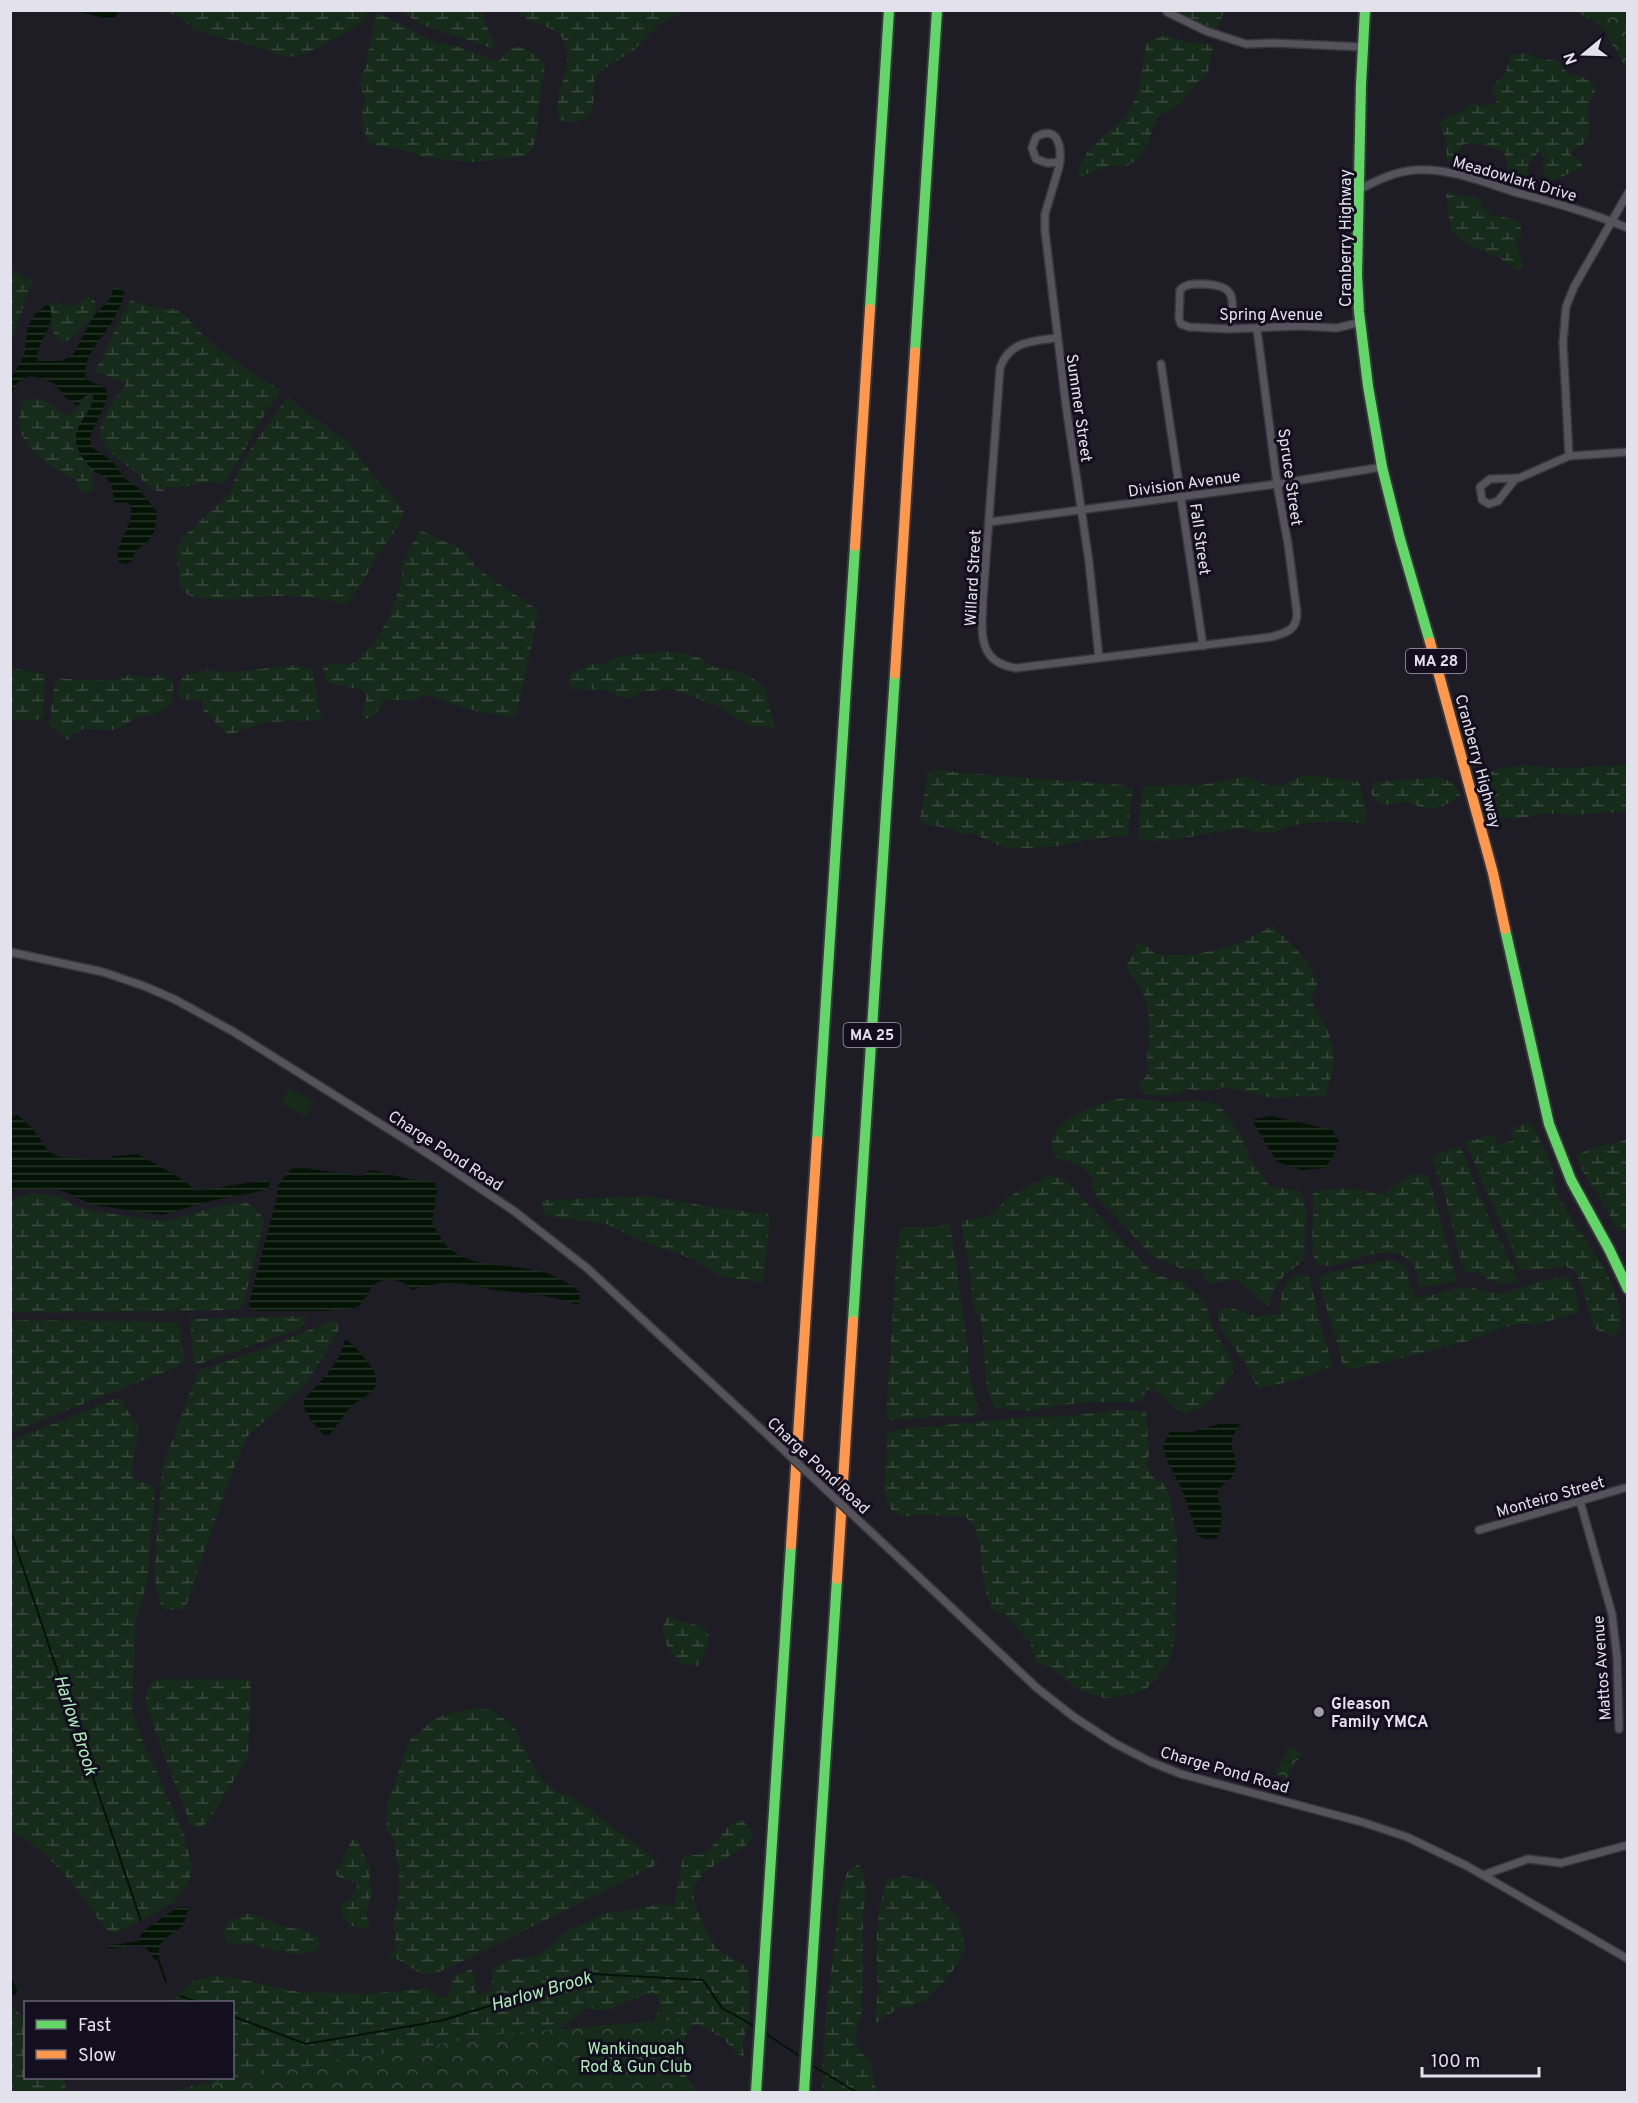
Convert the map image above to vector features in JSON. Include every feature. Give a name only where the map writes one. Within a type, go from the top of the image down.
[{"type":"main road","name":"MA 25","points":[[756,2092],[889,10]]},
{"type":"main road","name":"MA 25","points":[[804,2092],[937,10]]},
{"type":"main road","name":"Cranberry Highway","points":[[1365,10],[1357,265],[1360,322],[1382,467],[1400,539],[1488,851],[1549,1124],[1567,1171],[1628,1289]]},
{"type":"street","points":[[1167,12],[1206,31],[1245,44],[1363,47]]},
{"type":"street","points":[[1047,133],[1056,137],[1060,147],[1060,162],[1047,163],[1036,159],[1032,153],[1032,146],[1036,137],[1047,133]]},
{"type":"street","name":"Summer Street","points":[[1060,162],[1044,224],[1080,511],[1089,562],[1099,658]]},
{"type":"street","name":"Meadowlark Drive","points":[[1360,189],[1402,172],[1440,171],[1580,210],[1628,228]]},
{"type":"street","points":[[1569,456],[1563,357],[1565,314],[1574,287],[1628,192]]},
{"type":"street","name":"Spring Avenue","points":[[1230,329],[1233,302],[1225,286],[1192,284],[1180,290],[1179,320],[1181,324],[1188,327],[1230,329],[1257,329],[1301,326],[1341,327],[1360,322]]},
{"type":"street","name":"Spruce Street","points":[[1257,329],[1277,484],[1297,613],[1297,622],[1293,628]]},
{"type":"street","name":"Willard Street","points":[[1057,338],[1021,344],[1009,352],[1001,364],[982,628],[984,644],[989,655],[1001,664],[1016,668],[1271,637],[1293,628]]},
{"type":"street","name":"Fall Street","points":[[1161,364],[1203,646]]},
{"type":"street","points":[[1516,478],[1496,503],[1490,504],[1482,500],[1479,489],[1485,481],[1493,478],[1516,478],[1569,456],[1628,452]]},
{"type":"street","name":"Division Avenue","points":[[989,522],[1277,484],[1382,467]]},
{"type":"street","name":"Charge Pond Road","points":[[10,952],[103,972],[174,999],[244,1038],[430,1155],[514,1211],[587,1268],[1037,1688],[1074,1717],[1116,1744],[1181,1774],[1394,1832],[1432,1848],[1483,1875],[1628,1959]]},
{"type":"street","name":"Monteiro Street","points":[[1479,1530],[1628,1487]]},
{"type":"street","name":"Mattos Avenue","points":[[1580,1501],[1614,1622],[1619,1729]]},
{"type":"street","points":[[1483,1875],[1528,1859],[1561,1863],[1628,1845]]},
{"type":"green space","points":[[367,10],[364,20],[353,29],[307,53],[287,58],[262,48],[197,31],[177,16],[163,11]]},
{"type":"green space","points":[[399,11],[483,11],[483,18],[497,50],[423,25]]},
{"type":"green space","points":[[518,11],[683,11],[660,24],[634,50],[599,72],[594,82],[593,109],[584,120],[572,123],[559,120],[557,110],[566,71],[567,51],[564,41],[555,31],[529,20]]},
{"type":"green space","points":[[1179,11],[1224,11],[1216,33],[1176,15]]},
{"type":"green space","points":[[1574,11],[1627,11],[1603,26]]},
{"type":"green space","points":[[1606,11],[1627,11],[1627,69],[1599,23]]},
{"type":"green space","points":[[376,12],[435,42],[459,47],[496,61],[501,60],[506,53],[517,47],[529,50],[540,59],[545,64],[536,136],[529,155],[478,162],[456,161],[421,157],[406,150],[371,145],[362,128],[362,108],[365,99],[359,83],[364,70]]},
{"type":"green space","points":[[1165,35],[1187,42],[1211,45],[1213,48],[1208,72],[1180,104],[1159,116],[1147,147],[1135,161],[1127,166],[1109,166],[1078,177],[1080,166],[1091,148],[1128,112],[1136,96],[1146,44],[1148,41]]},
{"type":"green space","points":[[1526,53],[1542,59],[1558,61],[1567,72],[1590,80],[1595,85],[1596,88],[1588,107],[1589,134],[1582,146],[1574,149],[1570,154],[1580,160],[1582,166],[1578,170],[1551,181],[1544,172],[1543,153],[1538,152],[1529,163],[1525,184],[1519,184],[1511,179],[1504,153],[1480,144],[1463,144],[1454,161],[1450,163],[1447,159],[1446,140],[1439,123],[1470,104],[1474,103],[1483,107],[1497,103],[1491,87],[1506,72],[1511,54]]},
{"type":"green space","points":[[1449,192],[1481,199],[1486,211],[1490,214],[1518,221],[1522,231],[1516,247],[1523,262],[1521,269],[1515,270],[1497,256],[1469,246],[1451,231],[1446,195]]},
{"type":"green space","points":[[11,270],[32,280],[11,343]]},
{"type":"green space","points":[[88,296],[94,299],[96,304],[93,317],[70,339],[59,342],[54,333],[48,304],[58,302],[71,307]]},
{"type":"green space","points":[[134,300],[155,308],[178,309],[213,345],[258,377],[281,390],[222,485],[213,481],[177,488],[167,487],[163,491],[157,491],[146,485],[103,443],[101,427],[103,419],[126,384],[98,374],[96,370],[125,309],[130,301]]},
{"type":"green space","points":[[92,393],[93,403],[80,423],[86,461],[94,470],[91,478],[94,489],[86,493],[79,491],[75,479],[53,468],[32,450],[21,433],[19,411],[20,403],[33,398],[47,402],[65,415]]},
{"type":"green space","points":[[288,396],[349,443],[402,508],[404,512],[400,523],[360,586],[345,605],[328,600],[301,597],[209,599],[186,593],[180,587],[176,552],[182,538],[230,493],[247,455]]},
{"type":"green space","points":[[420,530],[463,550],[477,568],[539,611],[516,717],[470,709],[427,694],[415,700],[385,700],[374,716],[364,720],[362,719],[365,692],[325,682],[323,665],[355,662],[377,639],[400,587],[402,574],[400,567]]},
{"type":"green space","points":[[667,651],[689,654],[702,659],[711,666],[738,671],[759,682],[766,690],[776,727],[748,726],[719,707],[678,691],[667,689],[641,692],[624,699],[606,690],[572,691],[569,685],[570,674],[590,664],[604,664],[618,656]]},
{"type":"green space","points":[[296,665],[313,672],[321,720],[265,722],[227,736],[204,712],[201,700],[181,699],[178,692],[182,676],[209,669],[225,673]]},
{"type":"green space","points":[[11,668],[45,674],[43,719],[22,721],[11,719]]},
{"type":"green space","points":[[159,674],[173,681],[172,703],[162,711],[136,718],[116,730],[83,729],[67,740],[48,723],[55,681],[59,678],[113,680],[129,675],[152,678]]},
{"type":"green space","points":[[1522,765],[1563,768],[1627,765],[1627,813],[1571,815],[1545,813],[1521,818],[1498,818],[1489,809],[1477,786],[1490,772]]},
{"type":"green space","points":[[935,769],[1123,785],[1132,789],[1128,836],[1097,838],[1058,846],[1013,849],[992,843],[975,834],[962,834],[925,824],[920,820],[928,773]]},
{"type":"green space","points":[[1304,775],[1359,782],[1367,813],[1365,824],[1319,822],[1301,824],[1270,833],[1238,829],[1176,839],[1138,839],[1144,786],[1202,785],[1246,776],[1263,784],[1274,786]]},
{"type":"green space","points":[[1439,777],[1452,783],[1460,795],[1440,807],[1426,808],[1403,802],[1385,805],[1378,802],[1371,793],[1374,783],[1378,782]]},
{"type":"green space","points":[[1272,926],[1299,952],[1315,976],[1317,985],[1311,1001],[1328,1032],[1334,1058],[1326,1095],[1276,1099],[1225,1087],[1208,1091],[1187,1089],[1178,1094],[1166,1096],[1141,1093],[1138,1085],[1149,1073],[1147,1059],[1149,1015],[1142,992],[1125,968],[1138,943],[1160,955],[1191,955],[1242,942]]},
{"type":"green space","points":[[289,1088],[314,1101],[306,1117],[281,1104]]},
{"type":"green space","points":[[1123,1098],[1165,1102],[1204,1101],[1220,1106],[1242,1138],[1250,1158],[1270,1187],[1302,1191],[1307,1214],[1304,1260],[1279,1282],[1267,1306],[1235,1278],[1213,1283],[1205,1281],[1201,1272],[1197,1270],[1180,1268],[1153,1257],[1094,1194],[1092,1187],[1094,1180],[1090,1174],[1081,1167],[1054,1156],[1052,1143],[1055,1132],[1063,1123],[1086,1109]]},
{"type":"green space","points":[[1530,1122],[1550,1162],[1556,1191],[1564,1207],[1598,1258],[1616,1294],[1620,1312],[1620,1331],[1615,1336],[1594,1329],[1582,1286],[1574,1270],[1565,1266],[1551,1269],[1519,1269],[1465,1142],[1494,1134],[1498,1144],[1513,1141],[1511,1128]]},
{"type":"green space","points":[[1627,1134],[1627,1228],[1619,1231],[1584,1173],[1576,1155],[1624,1140]]},
{"type":"green space","points":[[1460,1146],[1494,1230],[1513,1265],[1517,1282],[1498,1284],[1475,1272],[1465,1272],[1461,1263],[1444,1191],[1432,1159],[1436,1154]]},
{"type":"green space","points":[[1413,1174],[1428,1175],[1457,1281],[1419,1286],[1416,1270],[1411,1262],[1398,1254],[1376,1253],[1334,1265],[1316,1264],[1313,1248],[1312,1195],[1316,1191],[1355,1189],[1378,1195]]},
{"type":"green space","points":[[1049,1175],[1064,1179],[1152,1272],[1171,1280],[1182,1281],[1206,1304],[1212,1326],[1235,1366],[1232,1375],[1211,1401],[1199,1409],[1185,1413],[1175,1408],[1152,1388],[1145,1391],[1144,1399],[1140,1402],[1086,1402],[1030,1411],[995,1408],[987,1390],[982,1325],[974,1309],[961,1221],[990,1216],[1010,1196]]},
{"type":"green space","points":[[33,1193],[59,1196],[73,1205],[88,1210],[159,1221],[172,1220],[218,1206],[246,1202],[260,1213],[264,1222],[243,1305],[240,1309],[233,1310],[11,1313],[11,1200]]},
{"type":"green space","points":[[648,1196],[768,1214],[770,1221],[763,1284],[721,1277],[693,1259],[641,1241],[607,1224],[553,1217],[544,1213],[542,1209],[543,1200]]},
{"type":"green space","points":[[950,1223],[968,1348],[968,1369],[979,1411],[976,1415],[969,1417],[946,1416],[891,1420],[886,1418],[900,1229],[902,1227],[938,1227]]},
{"type":"green space","points":[[1390,1260],[1398,1262],[1407,1271],[1412,1289],[1419,1298],[1459,1288],[1503,1293],[1568,1276],[1575,1290],[1579,1310],[1577,1313],[1538,1324],[1518,1324],[1501,1328],[1468,1341],[1385,1362],[1351,1369],[1345,1367],[1341,1361],[1318,1279],[1320,1276],[1338,1271]]},
{"type":"green space","points":[[1302,1274],[1308,1276],[1333,1366],[1295,1380],[1258,1389],[1244,1361],[1222,1331],[1217,1311],[1228,1307],[1256,1316],[1280,1314],[1285,1284]]},
{"type":"green space","points":[[307,1316],[304,1325],[299,1329],[196,1365],[194,1363],[190,1319]]},
{"type":"green space","points":[[11,1321],[179,1322],[184,1362],[175,1368],[11,1432]]},
{"type":"green space","points":[[335,1321],[338,1325],[338,1332],[307,1382],[247,1437],[224,1494],[186,1606],[182,1610],[162,1609],[154,1577],[162,1468],[198,1371]]},
{"type":"green space","points":[[114,1399],[120,1399],[139,1428],[132,1468],[133,1480],[151,1485],[155,1491],[147,1584],[136,1619],[132,1709],[139,1732],[183,1832],[192,1866],[190,1879],[176,1900],[116,1933],[111,1933],[51,1861],[25,1840],[10,1832],[11,1441]]},
{"type":"green space","points":[[1118,1410],[1146,1411],[1149,1454],[1147,1465],[1153,1477],[1165,1485],[1171,1501],[1177,1539],[1175,1639],[1169,1662],[1145,1690],[1104,1698],[1077,1689],[1052,1669],[1035,1662],[1030,1642],[1006,1614],[996,1613],[986,1591],[977,1536],[965,1517],[904,1516],[892,1511],[885,1496],[884,1486],[886,1437],[887,1432],[902,1429]]},
{"type":"green space","points":[[668,1614],[677,1620],[700,1626],[708,1631],[706,1650],[698,1666],[681,1663],[668,1649],[662,1628]]},
{"type":"green space","points":[[159,1679],[249,1679],[251,1684],[248,1757],[214,1813],[202,1828],[196,1828],[190,1824],[146,1706],[146,1693],[149,1686]]},
{"type":"green space","points":[[470,1709],[490,1709],[513,1725],[543,1781],[560,1793],[570,1795],[646,1852],[658,1864],[455,1965],[426,1974],[416,1971],[400,1960],[389,1958],[388,1954],[396,1950],[393,1925],[399,1894],[399,1873],[393,1839],[386,1829],[387,1805],[409,1741],[437,1717]]},
{"type":"green space","points":[[1290,1746],[1302,1753],[1286,1779],[1275,1773]]},
{"type":"green space","points":[[740,1819],[747,1825],[752,1838],[749,1843],[705,1873],[698,1880],[694,1894],[700,1917],[714,1944],[721,1952],[747,1967],[749,2024],[742,2043],[744,2056],[736,2054],[724,2040],[714,2033],[697,2024],[691,2026],[683,2044],[682,2060],[686,2075],[696,2092],[666,2092],[652,2036],[659,2001],[652,1992],[607,2010],[585,2009],[464,2092],[214,2083],[211,2079],[234,2079],[234,2001],[171,2001],[193,1981],[212,1976],[234,1978],[299,1992],[368,1994],[425,1988],[441,1997],[448,1996],[454,1976],[471,1969],[475,1976],[476,1994],[485,1993],[491,1989],[495,1966],[511,1960],[538,1955],[563,1933],[605,1913],[656,1904],[674,1906],[683,1856],[707,1852],[729,1826]]},
{"type":"green space","points":[[355,1839],[370,1866],[372,1892],[366,1912],[369,1927],[363,1928],[352,1926],[340,1913],[341,1904],[350,1901],[357,1887],[356,1883],[335,1874],[352,1840]]},
{"type":"green space","points":[[858,1864],[864,1875],[866,1895],[863,1914],[862,2010],[855,2040],[861,2053],[871,2062],[876,2092],[822,2092],[825,2021],[839,1901],[847,1873]]},
{"type":"green space","points":[[903,1876],[924,1879],[937,1888],[943,1902],[959,1919],[965,1950],[943,1983],[922,2003],[897,2009],[876,2023],[877,1931],[880,1905],[887,1879]]},
{"type":"green space","points":[[246,1914],[313,1935],[319,1938],[319,1946],[313,1952],[298,1955],[247,1944],[226,1943],[224,1931],[228,1922]]},
{"type":"green space","points":[[10,2004],[24,2018],[24,2079],[63,2079],[67,2092],[11,2092]]},
{"type":"green space","name":"Wankinquoah Rod & Gun Club","points":[[682,2019],[679,2092],[175,2092],[186,2087],[499,2034]]},
{"type":"shaded area","points":[[76,11],[120,11],[112,20]]},
{"type":"shaded area","points":[[114,288],[125,293],[113,320],[90,355],[85,371],[86,379],[105,388],[108,394],[91,434],[90,442],[93,448],[113,462],[124,478],[138,488],[157,512],[153,534],[137,551],[132,561],[126,564],[119,562],[118,554],[119,546],[129,524],[131,509],[128,502],[115,503],[111,484],[88,465],[76,444],[79,427],[91,405],[93,393],[81,399],[78,406],[66,398],[55,384],[30,376],[18,382],[10,396],[12,378],[24,355],[28,327],[36,314],[48,304],[51,319],[37,353],[37,361],[61,361],[73,355],[93,317],[109,300]]},
{"type":"shaded area","points":[[17,1114],[32,1128],[49,1152],[60,1157],[106,1160],[114,1156],[138,1154],[198,1191],[266,1180],[270,1184],[266,1190],[210,1201],[162,1215],[93,1205],[55,1189],[11,1192],[11,1118]]},
{"type":"shaded area","points":[[1272,1116],[1332,1130],[1339,1141],[1325,1168],[1302,1170],[1277,1162],[1254,1124],[1254,1119]]},
{"type":"shaded area","points":[[304,1168],[359,1176],[373,1170],[412,1180],[434,1181],[437,1190],[432,1222],[443,1242],[453,1251],[463,1257],[486,1264],[541,1271],[553,1275],[579,1292],[580,1302],[577,1305],[547,1296],[458,1283],[438,1284],[412,1290],[404,1283],[389,1278],[374,1284],[360,1305],[355,1308],[326,1311],[257,1311],[250,1309],[249,1303],[279,1183],[291,1169]]},
{"type":"shaded area","points":[[345,1338],[367,1361],[376,1375],[377,1382],[373,1390],[353,1405],[329,1435],[324,1435],[307,1413],[304,1399],[334,1364]]},
{"type":"shaded area","points":[[1219,1424],[1241,1424],[1232,1438],[1234,1474],[1218,1491],[1221,1508],[1219,1532],[1217,1538],[1206,1539],[1198,1536],[1183,1492],[1166,1458],[1163,1445],[1170,1432],[1192,1432]]},
{"type":"shaded area","points":[[178,1907],[188,1907],[184,1925],[159,1945],[159,1959],[156,1960],[146,1948],[138,1945],[107,1948],[138,1941],[142,1932]]},
{"type":"waterway","name":"Harlow Brook","points":[[10,1529],[141,1921]]},
{"type":"waterway","name":"Harlow Brook","points":[[158,1959],[166,1982]]},
{"type":"waterway","name":"Harlow Brook","points":[[234,2017],[306,2044],[440,2021],[594,1974],[703,1980],[722,2008],[756,2027]]},
{"type":"waterway","points":[[10,1984],[13,1991]]},
{"type":"waterway","name":"Harlow Brook","points":[[181,1996],[194,2001]]},
{"type":"waterway","name":"Harlow Brook","points":[[763,2032],[801,2057]]},
{"type":"waterway","name":"Harlow Brook","points":[[810,2064],[856,2092]]},
{"type":"traffic: fast","points":[[870,309],[889,10]]},
{"type":"traffic: fast","points":[[915,352],[937,10]]},
{"type":"traffic: fast","points":[[1365,10],[1357,275],[1359,312],[1368,386],[1382,467],[1430,642]]},
{"type":"traffic: fast","points":[[817,1141],[855,546]]},
{"type":"traffic: fast","points":[[853,1321],[895,674]]},
{"type":"traffic: fast","points":[[1505,929],[1549,1124],[1571,1180],[1628,1289]]},
{"type":"traffic: fast","points":[[756,2092],[791,1545]]},
{"type":"traffic: fast","points":[[804,2092],[837,1579]]},
{"type":"traffic: slow","points":[[855,546],[870,309]]},
{"type":"traffic: slow","points":[[895,674],[915,352]]},
{"type":"traffic: slow","points":[[1430,642],[1493,873],[1505,929]]},
{"type":"traffic: slow","points":[[791,1545],[817,1141]]},
{"type":"traffic: slow","points":[[837,1579],[853,1321]]},
{"type":"place","name":"Gleason Family YMCA","points":[[1319,1712]]}]
